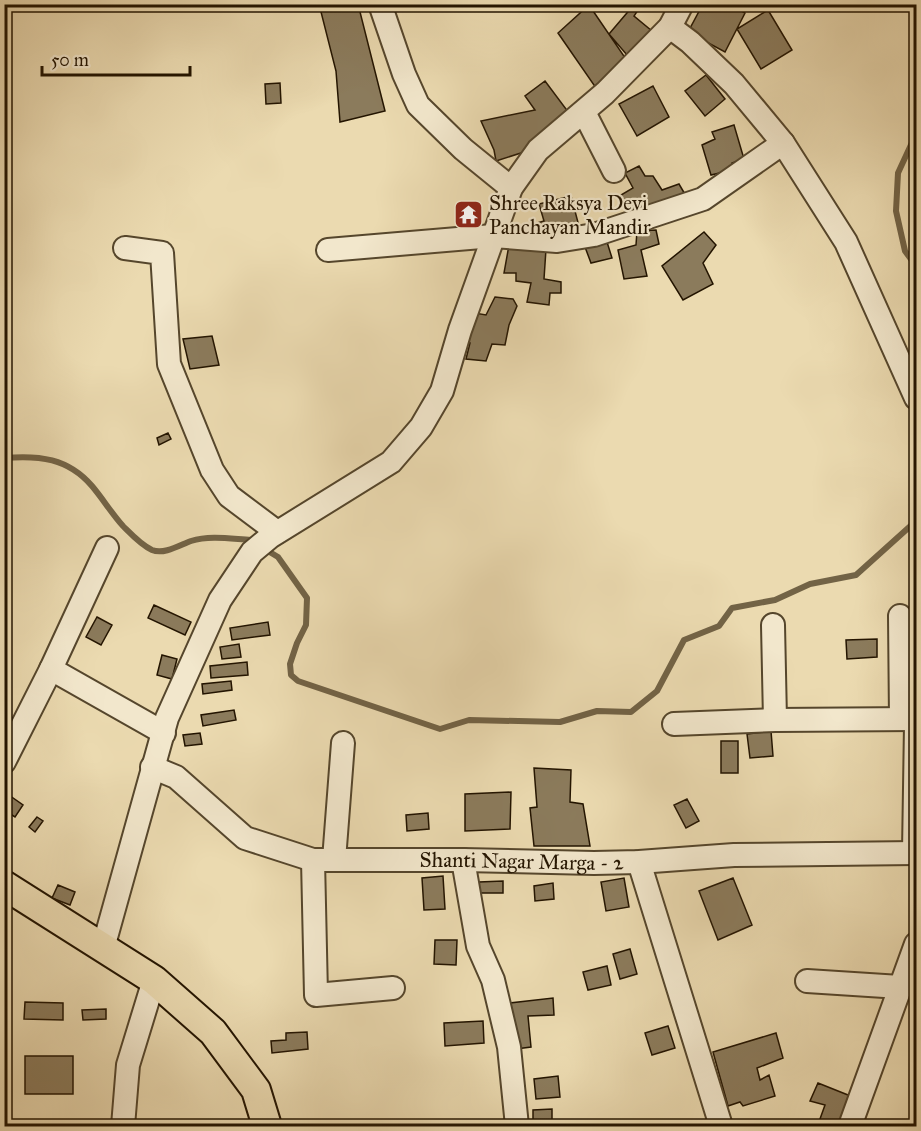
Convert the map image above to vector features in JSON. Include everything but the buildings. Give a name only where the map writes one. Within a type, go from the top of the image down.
[{"type":"main road","points":[[4,885],[154,980],[213,1032],[256,1090],[267,1126]]},
{"type":"street","points":[[380,4],[404,74],[418,105],[463,149],[511,188]]},
{"type":"street","points":[[103,948],[167,718],[220,600],[252,552],[277,532],[391,462],[421,427],[442,391],[460,330],[511,188],[538,150],[605,93],[670,27],[682,4]]},
{"type":"street","points":[[670,27],[690,42],[734,84],[783,143],[846,242],[916,398]]},
{"type":"street","points":[[582,113],[588,120],[614,171]]},
{"type":"street","points":[[328,250],[493,236],[556,241],[594,235],[649,219],[703,199],[783,143]]},
{"type":"street","points":[[125,248],[162,253],[169,364],[212,470],[229,496],[277,532]]},
{"type":"street","points":[[4,762],[51,669],[107,548]]},
{"type":"street","points":[[900,616],[911,721],[915,853]]},
{"type":"street","points":[[773,625],[775,720]]},
{"type":"street","points":[[51,669],[164,733]]},
{"type":"street","points":[[674,724],[775,720],[911,721]]},
{"type":"street","points":[[343,743],[323,860],[316,995],[393,988]]},
{"type":"street","name":"Shanti Nagar Marga - 2","points":[[152,767],[176,777],[244,838],[323,860],[639,862],[734,855],[915,853]]},
{"type":"street","points":[[463,860],[478,946],[493,980],[509,1047],[517,1126]]},
{"type":"street","points":[[639,862],[721,1126]]},
{"type":"street","points":[[850,1126],[916,944]]},
{"type":"street","points":[[123,1126],[128,1065],[154,980]]},
{"type":"street","points":[[807,981],[900,987]]},
{"type":"waterway","points":[[916,134],[898,173],[896,211],[905,251],[916,266]]},
{"type":"waterway","points":[[4,458],[41,458],[73,469],[92,486],[123,526],[140,543],[152,550],[167,550],[206,538],[251,540]]},
{"type":"waterway","points":[[268,551],[278,557],[307,598],[306,625],[290,664],[291,675],[298,681],[440,729],[469,720],[560,722],[597,711],[631,712],[657,691],[684,640],[719,626],[732,608],[775,600],[810,584],[856,575],[916,521]]},
{"type":"place","name":"Shree Raksya Devi Panchayan Mandir","points":[[468,215]]}]
